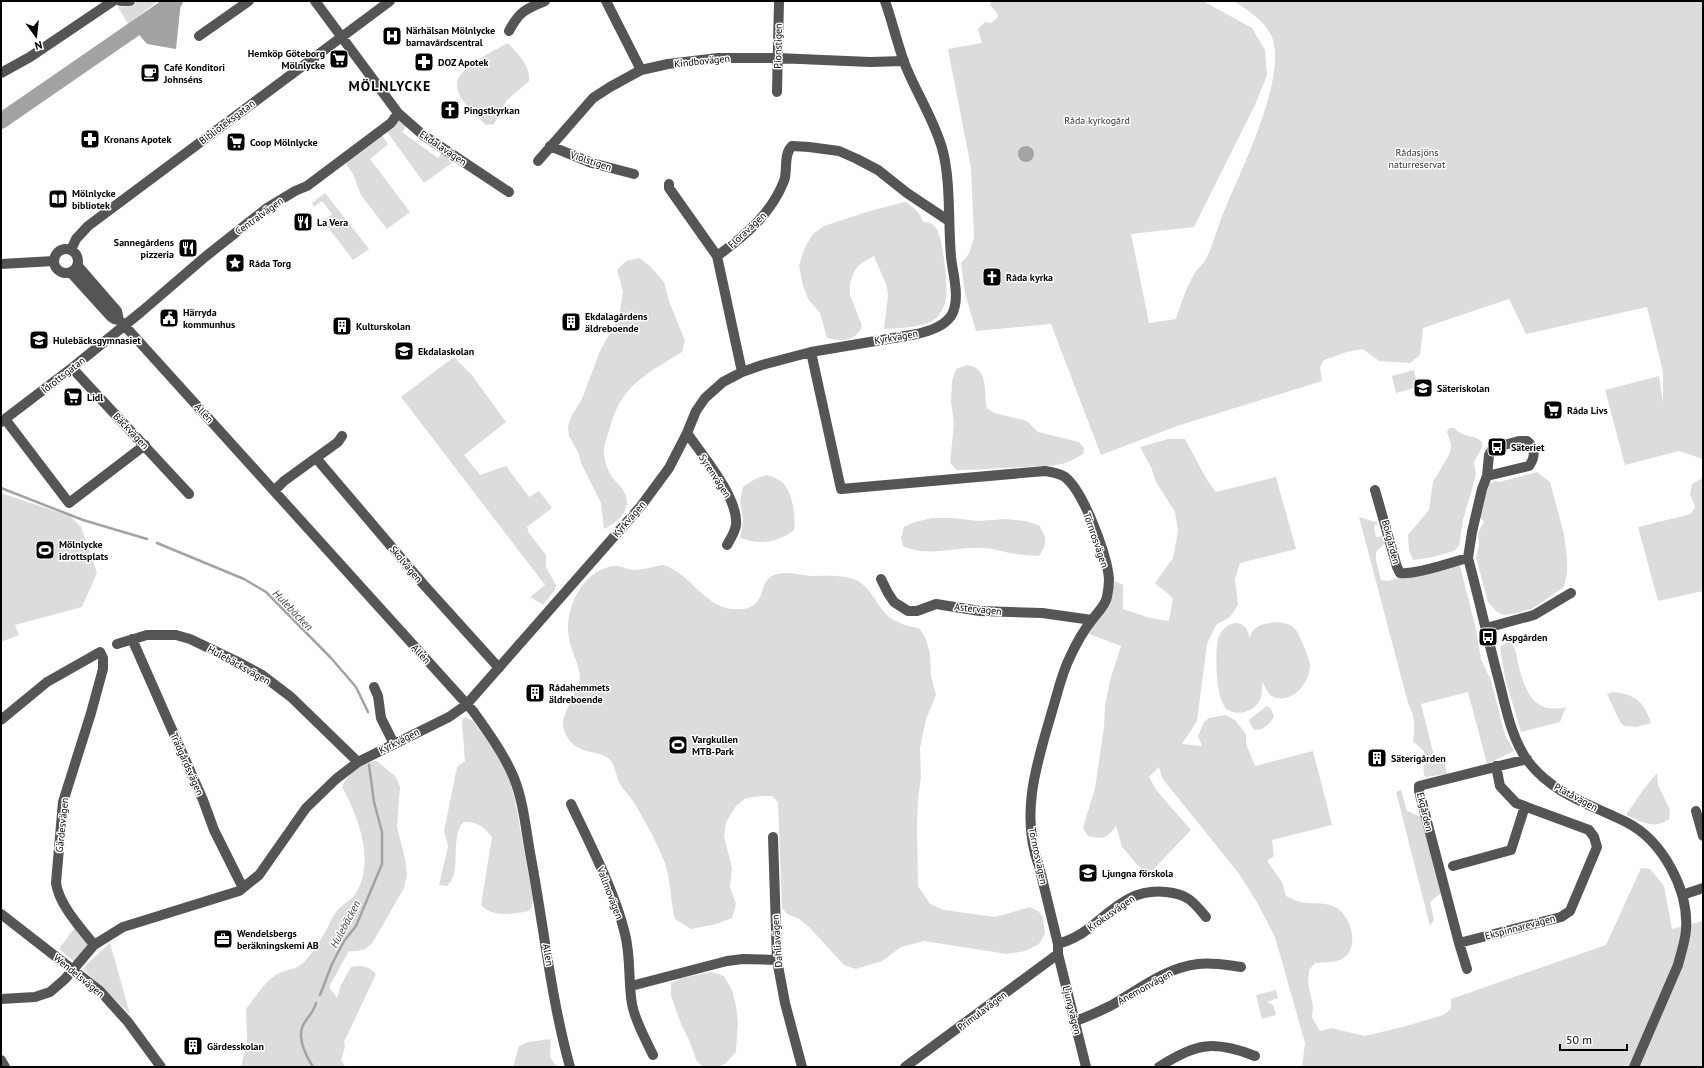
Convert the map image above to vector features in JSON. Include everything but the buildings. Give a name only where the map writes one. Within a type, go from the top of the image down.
[{"type":"street","points":[[1,73],[36,53],[113,1]]},
{"type":"street","points":[[120,1],[130,1]]},
{"type":"street","points":[[199,36],[249,1]]},
{"type":"street","name":"Ekdalavägen","points":[[315,1],[398,113],[423,135],[509,192]]},
{"type":"street","name":"Biblioteksgatan","points":[[71,250],[76,239],[88,226],[390,1]]},
{"type":"street","points":[[509,31],[521,13],[546,1]]},
{"type":"street","points":[[606,1],[641,70]]},
{"type":"street","name":"Pionstigen","points":[[777,92],[779,1]]},
{"type":"street","name":"Kyrkvägen","points":[[1,999],[35,997],[43,995],[57,986],[94,945],[123,927],[239,891],[259,874],[270,861],[306,808],[326,788],[358,762],[449,717],[466,704],[641,506],[669,468],[687,433],[696,411],[705,398],[723,382],[742,372],[762,365],[811,352],[917,334],[934,329],[950,317],[956,300],[946,164],[934,126],[904,62],[885,1]]},
{"type":"street","name":"Kindbovägen","points":[[538,161],[593,98],[641,70],[668,64],[718,58],[777,58],[904,62]]},
{"type":"street","name":"Centralvägen","points":[[121,323],[267,208],[294,191],[307,186],[391,123],[398,113]]},
{"type":"street","name":"Floravägen","points":[[717,256],[732,245],[763,217],[771,206],[784,180],[789,149],[795,145],[839,150],[878,170],[907,193],[949,221]]},
{"type":"street","name":"Violstigen","points":[[550,146],[592,163],[634,174]]},
{"type":"street","points":[[669,184],[669,188],[717,256],[742,372]]},
{"type":"street","points":[[64,249],[71,250],[78,257],[74,270],[66,274],[56,268],[54,261],[55,256],[64,249]]},
{"type":"street","points":[[1,264],[54,261]]},
{"type":"street","name":"Allén","points":[[74,270],[110,316],[121,323],[274,491],[466,704],[486,729],[506,762],[520,797],[557,1012],[570,1067]]},
{"type":"street","name":"Idrottsgatan","points":[[3,420],[72,368],[121,323]]},
{"type":"street","name":"Törnrosvägen","points":[[811,352],[842,489],[1045,471],[1064,477],[1080,495],[1093,527],[1106,566],[1109,581],[1107,599],[1079,638],[1066,666],[1037,764],[1031,803],[1031,829],[1058,949]]},
{"type":"street","name":"Bäckvägen","points":[[72,368],[189,494]]},
{"type":"street","points":[[3,420],[70,503],[145,445]]},
{"type":"street","name":"Syrenvägen","points":[[687,433],[730,496],[735,512],[736,525],[728,544]]},
{"type":"street","points":[[274,491],[338,442],[342,436]]},
{"type":"street","name":"Platåvägen","points":[[1487,476],[1529,466],[1533,460],[1534,454],[1531,444],[1527,441],[1519,441],[1493,448],[1489,455],[1487,476],[1482,488],[1468,558],[1513,733],[1527,759],[1544,778],[1557,789],[1627,822],[1647,837],[1667,860],[1676,877],[1682,895],[1686,928],[1683,948],[1678,965],[1634,1067]]},
{"type":"street","name":"Skolvägen","points":[[316,458],[424,585],[498,668]]},
{"type":"street","name":"Bokgården","points":[[1376,490],[1397,567],[1400,572],[1405,573],[1468,558]]},
{"type":"street","name":"Astervägen","points":[[881,579],[888,594],[894,602],[908,611],[917,611],[936,604],[980,611],[1042,613],[1092,620]]},
{"type":"street","points":[[1486,628],[1534,615],[1571,593]]},
{"type":"street","name":"Hulebäcksvägen","points":[[117,644],[147,635],[176,635],[190,639],[262,675],[291,697],[358,762]]},
{"type":"street","name":"Trädgårdsvägen","points":[[132,639],[203,800],[214,830],[243,888]]},
{"type":"street","name":"Gärdesvägen","points":[[1,720],[47,682],[100,652],[103,658],[103,669],[63,802],[56,883],[62,900],[94,945]]},
{"type":"street","points":[[374,687],[378,696],[381,718],[394,744]]},
{"type":"street","name":"Ekgården","points":[[1459,943],[1419,786],[1527,759]]},
{"type":"street","name":"Ekspinnarevägen","points":[[1459,943],[1561,916],[1570,911],[1597,847],[1594,837],[1589,830],[1516,803],[1500,786],[1496,766]]},
{"type":"street","name":"Vallmovägen","points":[[571,804],[610,891],[625,934],[632,1002],[635,1015],[653,1054]]},
{"type":"street","points":[[1453,866],[1511,850],[1525,806]]},
{"type":"street","points":[[1696,811],[1703,836]]},
{"type":"street","name":"Dahliavägen","points":[[773,837],[777,960],[785,1003],[802,1067]]},
{"type":"street","points":[[1682,895],[1703,888]]},
{"type":"street","name":"Krokusvägen","points":[[1058,949],[1087,930],[1130,897],[1148,892],[1158,891],[1181,894],[1195,902],[1206,916]]},
{"type":"street","name":"Wendelsvägen","points":[[1,914],[100,992],[128,1022],[161,1067]]},
{"type":"street","points":[[1459,943],[1466,969]]},
{"type":"street","name":"Ljungvägen","points":[[1058,949],[1086,1067]]},
{"type":"street","name":"Primulavägen","points":[[905,1067],[1058,949]]},
{"type":"street","points":[[631,986],[727,961],[743,959],[777,960]]},
{"type":"street","name":"Anemonvägen","points":[[1075,1021],[1094,1014],[1162,975],[1183,967],[1198,963],[1216,963],[1240,967]]},
{"type":"street","points":[[1159,1067],[1179,1054],[1205,1046],[1222,1046],[1233,1048],[1255,1056]]},
{"type":"street","points":[[1,1060],[5,1067]]},
{"type":"green space","points":[[138,1],[158,1],[128,24],[118,7],[131,6]]},
{"type":"green space","points":[[991,1],[1203,1],[1252,28],[1265,50],[1267,75],[1255,105],[1194,227],[1131,234],[1149,323],[1176,319],[1194,274],[1206,259],[1252,146],[1269,95],[1274,71],[1275,50],[1270,33],[1259,19],[1234,1],[1703,1],[1703,459],[1679,451],[1625,465],[1605,390],[1659,376],[1663,403],[1663,372],[1647,307],[1526,334],[1509,299],[1423,328],[1420,355],[1410,363],[1379,361],[1363,349],[1347,352],[1324,360],[1320,367],[1322,381],[1177,426],[1101,455],[1051,324],[976,331],[965,293],[961,263],[969,254],[974,238],[971,168],[948,49],[982,43],[978,29],[985,22],[991,23],[998,17],[997,13],[990,5]]},
{"type":"green space","points":[[508,43],[526,65],[529,81],[507,100],[494,124],[486,125],[464,102],[458,91],[458,79],[462,73],[477,61]]},
{"type":"green space","points":[[398,120],[407,125],[402,132],[438,158],[443,151],[456,160],[424,183],[385,129]]},
{"type":"green space","points":[[379,132],[388,144],[370,159],[410,212],[387,229],[361,195],[353,174],[343,160]]},
{"type":"green space","points":[[325,193],[369,249],[353,260],[323,221],[332,214],[322,201],[314,207],[312,203]]},
{"type":"green space","points":[[905,202],[916,210],[923,222],[933,225],[939,233],[943,251],[946,283],[946,298],[942,310],[935,319],[924,324],[910,327],[884,329],[888,295],[886,284],[874,256],[860,264],[854,272],[850,283],[850,295],[862,326],[860,331],[848,339],[838,340],[827,338],[820,313],[808,299],[803,286],[799,266],[805,247],[813,234],[824,226],[870,211]]},
{"type":"green space","points":[[639,258],[650,266],[664,282],[669,301],[685,341],[682,352],[645,375],[627,392],[614,415],[605,445],[605,458],[610,473],[624,492],[627,504],[623,514],[615,523],[604,529],[601,503],[581,463],[579,454],[569,436],[568,426],[572,415],[582,399],[600,351],[613,328],[620,311],[623,292],[617,270],[626,261]]},
{"type":"green space","points":[[454,357],[471,374],[506,422],[464,455],[480,475],[506,466],[529,497],[539,491],[552,508],[527,527],[529,533],[546,555],[546,567],[556,585],[555,590],[543,605],[530,597],[545,585],[401,397]]},
{"type":"green space","points":[[967,365],[975,367],[982,376],[985,386],[987,408],[994,413],[1027,421],[1038,432],[1079,442],[1084,448],[1083,454],[1068,462],[1054,465],[957,470],[950,463],[954,424],[951,402],[952,381],[956,369]]},
{"type":"green space","points":[[1414,370],[1418,387],[1396,393],[1392,376]]},
{"type":"green space","points":[[1449,428],[1454,428],[1462,434],[1479,439],[1482,442],[1482,447],[1474,462],[1476,475],[1463,520],[1459,546],[1454,551],[1433,557],[1413,560],[1409,551],[1408,535],[1429,510],[1433,482],[1450,453],[1451,444],[1447,432]]},
{"type":"green space","points":[[1168,439],[1185,439],[1207,480],[1216,492],[1276,477],[1296,549],[1240,563],[1235,579],[1238,605],[1230,617],[1216,625],[1207,644],[1197,721],[1182,744],[1202,746],[1198,736],[1204,722],[1209,718],[1225,715],[1235,720],[1246,734],[1246,744],[1255,766],[1313,751],[1332,825],[1272,840],[1274,856],[1267,861],[1282,882],[1286,896],[1301,902],[1333,906],[1342,913],[1350,926],[1352,941],[1348,954],[1342,959],[1336,961],[1315,963],[1309,970],[1308,983],[1313,1006],[1312,1017],[1320,1031],[1331,1028],[1365,1036],[1443,1015],[1451,1009],[1451,999],[1606,945],[1641,868],[1650,869],[1664,886],[1672,929],[1703,921],[1703,1067],[1632,1067],[1628,1065],[1627,1067],[1302,1067],[1305,1043],[1275,937],[1258,904],[1240,875],[1162,778],[1159,767],[1149,777],[1157,791],[1191,830],[1147,876],[1122,847],[1116,826],[1105,837],[1098,838],[1088,836],[1083,828],[1095,788],[1104,727],[1105,705],[1111,677],[1121,646],[1089,634],[1102,613],[1115,581],[1123,585],[1123,609],[1150,618],[1169,621],[1173,598],[1155,583],[1173,558],[1178,531],[1175,512],[1156,482],[1151,467],[1140,447]]},
{"type":"green space","points":[[1537,472],[1550,482],[1564,534],[1567,573],[1564,587],[1533,608],[1518,613],[1504,615],[1497,612],[1488,602],[1476,558],[1479,544],[1478,533],[1484,522],[1479,516],[1481,506],[1489,484],[1496,481],[1499,482]]},
{"type":"green space","points":[[767,475],[776,478],[784,484],[790,494],[795,519],[794,530],[781,538],[768,542],[754,542],[740,538],[743,520],[740,501],[743,487],[755,479]]},
{"type":"green space","points":[[1703,478],[1703,591],[1658,601],[1638,527],[1691,514],[1695,507],[1690,494],[1692,484]]},
{"type":"green space","name":"Mölnlycke idrottsplats","points":[[1,493],[70,516],[81,527],[97,573],[82,607],[15,625],[19,635],[1,642]]},
{"type":"green space","points":[[1359,517],[1379,523],[1374,526],[1376,537],[1383,536],[1385,543],[1376,552],[1376,560],[1381,580],[1388,581],[1459,562],[1476,629],[1481,659],[1491,681],[1505,735],[1514,751],[1487,764],[1468,692],[1421,704],[1436,764],[1444,761],[1447,774],[1425,777],[1425,755],[1420,747],[1413,742],[1413,717]]},
{"type":"green space","points":[[932,518],[953,518],[978,521],[1005,519],[1025,521],[1039,525],[1045,537],[1045,544],[1039,556],[1014,554],[987,548],[922,551],[903,546],[901,538],[904,527],[915,522]]},
{"type":"green space","points":[[663,565],[681,574],[712,601],[731,609],[744,609],[755,604],[760,597],[767,580],[780,573],[850,578],[857,580],[862,584],[892,619],[903,624],[919,628],[925,637],[930,653],[931,676],[936,695],[926,719],[920,748],[921,777],[917,825],[918,886],[930,904],[944,910],[995,917],[1030,907],[1038,911],[1043,917],[1045,934],[1039,944],[1025,951],[1007,954],[924,941],[901,947],[882,961],[856,969],[844,965],[810,928],[798,918],[787,914],[782,908],[778,802],[772,796],[746,798],[736,806],[726,822],[724,837],[732,868],[730,887],[736,904],[732,918],[716,924],[691,929],[675,919],[665,863],[633,800],[620,784],[613,764],[607,757],[601,754],[581,749],[574,745],[568,739],[563,724],[566,711],[577,690],[580,676],[568,635],[568,629],[571,608],[580,589],[594,574],[613,566],[634,570]]},
{"type":"green space","points":[[1274,622],[1286,623],[1290,625],[1296,630],[1301,638],[1310,665],[1304,684],[1295,694],[1289,697],[1276,698],[1271,696],[1262,682],[1261,698],[1252,709],[1238,713],[1228,710],[1224,705],[1218,688],[1216,666],[1218,639],[1222,631],[1229,625],[1238,623],[1246,628],[1250,639],[1255,628]]},
{"type":"green space","points":[[1506,643],[1511,643],[1514,648],[1524,683],[1532,698],[1538,704],[1546,707],[1555,709],[1566,707],[1560,722],[1521,732],[1505,678],[1500,647]]},
{"type":"green space","points":[[1613,692],[1621,693],[1638,700],[1645,709],[1651,723],[1636,727],[1624,726],[1620,722],[1607,694]]},
{"type":"green space","points":[[1267,706],[1271,709],[1274,717],[1264,728],[1255,730],[1249,721]]},
{"type":"green space","points":[[464,717],[473,721],[497,754],[510,781],[515,800],[533,899],[532,907],[529,911],[503,914],[491,912],[481,905],[492,837],[486,830],[476,824],[463,822],[457,837],[452,880],[447,886],[439,885],[448,846],[444,831],[457,767],[465,761],[462,722]]},
{"type":"green space","points":[[377,761],[396,777],[400,787],[397,827],[405,858],[407,874],[404,888],[373,942],[362,950],[349,951],[329,987],[337,998],[341,985],[351,967],[365,967],[376,974],[344,1042],[345,1047],[341,1060],[346,1067],[241,1067],[247,1041],[246,1009],[269,980],[279,973],[298,967],[308,958],[320,941],[334,914],[340,907],[353,897],[360,885],[364,871],[365,856],[363,842],[354,812],[342,787],[351,773],[360,766]]},
{"type":"green space","points":[[1657,773],[1658,785],[1670,810],[1669,819],[1658,824],[1648,824],[1626,815],[1643,790]]},
{"type":"green space","points":[[1401,790],[1407,811],[1421,817],[1441,893],[1430,902],[1434,920],[1430,926],[1396,792]]},
{"type":"green space","points":[[75,927],[89,947],[76,963],[59,949]]},
{"type":"green space","points":[[110,943],[130,1014],[83,969]]},
{"type":"green space","points":[[711,972],[724,976],[732,990],[738,1023],[736,1052],[725,1064],[718,1067],[703,1067],[696,1060],[690,1042],[681,1024],[671,996],[671,983],[682,978]]},
{"type":"green space","points":[[1276,990],[1278,998],[1267,1002],[1273,1005],[1276,1015],[1262,1019],[1256,995]]},
{"type":"green space","points":[[551,1039],[550,1057],[557,1067],[513,1067],[519,1046],[528,1042]]},
{"type":"shaded area","points":[[175,1],[181,1],[176,49],[147,44],[134,29]]},
{"type":"shaded area","points":[[1023,146],[1029,146],[1034,151],[1032,160],[1029,162],[1023,162],[1018,157],[1018,151]]},
{"type":"waterway","points":[[1,121],[175,1]]},
{"type":"waterway","name":"Hulebäcken","points":[[1,488],[83,520],[147,539]]},
{"type":"waterway","name":"Hulebäcken","points":[[157,543],[244,579],[266,592],[331,658],[356,687],[368,712]]},
{"type":"waterway","name":"Hulebäcken","points":[[320,995],[332,964],[344,941],[356,926],[382,864],[382,832],[374,802],[369,765]]},
{"type":"waterway","name":"Hulebäcken","points":[[313,1067],[303,1047],[301,1030],[316,1003]]},
{"type":"place","name":"Närhälsan Mölnlycke barnavårdscentral","points":[[392,36]]},
{"type":"place","name":"Hemköp Göteborg Mölnlycke","points":[[339,59]]},
{"type":"place","name":"DOZ Apotek","points":[[424,62]]},
{"type":"place","name":"Café Konditori Johnséns","points":[[150,73]]},
{"type":"place","name":"Pingstkyrkan","points":[[450,110]]},
{"type":"place","name":"Kronans Apotek","points":[[90,139]]},
{"type":"place","name":"Coop Mölnlycke","points":[[236,142]]},
{"type":"place","name":"Mölnlycke bibliotek","points":[[58,199]]},
{"type":"place","name":"La Vera","points":[[303,222]]},
{"type":"place","name":"Sannegårdens pizzeria","points":[[188,248]]},
{"type":"place","name":"Råda Torg","points":[[235,263]]},
{"type":"place","name":"Råda kyrka","points":[[992,277]]},
{"type":"place","name":"Härryda kommunhus","points":[[169,318]]},
{"type":"place","name":"Ekdalagårdens äldreboende","points":[[571,322]]},
{"type":"place","name":"Kulturskolan","points":[[342,326]]},
{"type":"place","name":"Hulebäcksgymnasiet","points":[[39,340]]},
{"type":"place","name":"Ekdalaskolan","points":[[404,351]]},
{"type":"place","name":"Säteriskolan","points":[[1423,388]]},
{"type":"place","name":"Lidl","points":[[73,397]]},
{"type":"place","name":"Råda Livs","points":[[1553,410]]},
{"type":"place","name":"Säteriet","points":[[1497,447]]},
{"type":"place","name":"Mölnlycke idrottsplats","points":[[45,550]]},
{"type":"place","name":"Aspgården","points":[[1488,637]]},
{"type":"place","name":"Rådahemmets äldreboende","points":[[535,693]]},
{"type":"place","name":"Vargkullen MTB-Park","points":[[678,745]]},
{"type":"place","name":"Säterigården","points":[[1377,758]]},
{"type":"place","name":"Ljungna förskola","points":[[1088,873]]},
{"type":"place","name":"Wendelsbergs beräkningskemi AB","points":[[223,939]]},
{"type":"place","name":"Gärdesskolan","points":[[193,1046]]},
{"type":"district","name":"MÖLNLYCKE","points":[[390,86]]},
{"type":"park label","name":"Råda kyrkogård","points":[[1097,120]]},
{"type":"park label","name":"Rådasjöns naturreservat","points":[[1417,158]]}]
